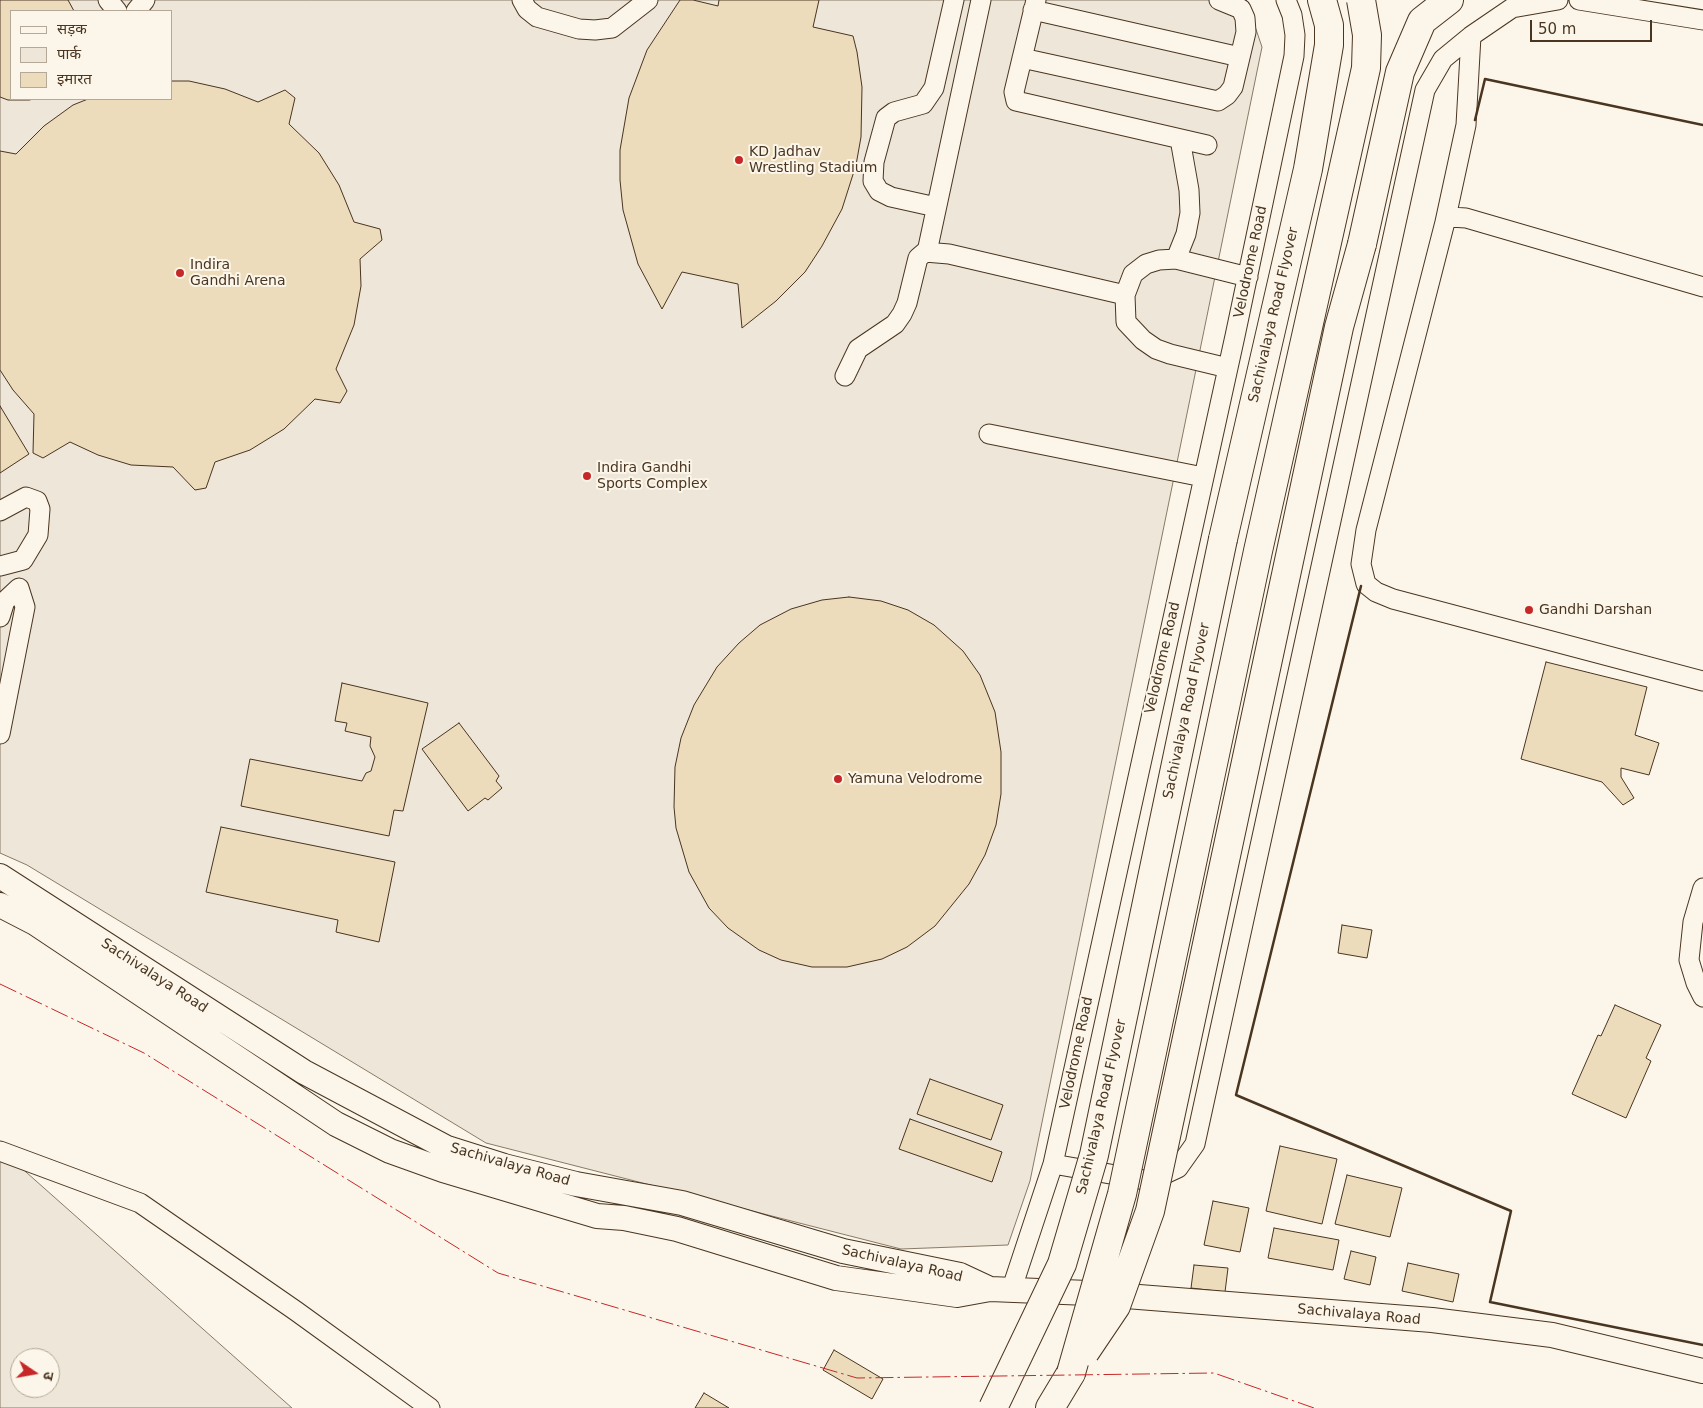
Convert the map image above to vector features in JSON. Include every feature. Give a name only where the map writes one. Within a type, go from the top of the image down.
[{"type":"highway","name":"Sachivalaya Road Flyover","points":[[993,1408],[1062,1264],[1094,1155],[1223,539],[1308,169],[1329,45],[1329,25],[1322,0]]},
{"type":"highway","points":[[1070,1373],[1122,1194],[1256,560],[1366,68],[1367,35],[1360,0]]},
{"type":"highway","points":[[1050,1408],[1070,1373],[1116,1306],[1150,1211],[1339,327],[1362,244],[1400,72],[1422,21],[1449,0]]},
{"type":"main road","name":"Sachivalaya Road","points":[[0,876],[304,1072],[448,1148],[576,1184],[652,1196],[843,1251],[960,1275],[1000,1290]]},
{"type":"main road","name":"Sachivalaya Road","points":[[0,905],[35,923],[336,1124],[390,1151],[452,1173],[597,1216],[646,1222],[836,1278],[957,1295],[1000,1290],[1088,1293],[1432,1320],[1552,1335],[1703,1371]]},
{"type":"main road","points":[[646,1222],[652,1196]]},
{"type":"street","points":[[108,0],[116,10]]},
{"type":"street","points":[[137,10],[145,0]]},
{"type":"street","points":[[522,0],[527,9],[537,18],[578,29],[595,30],[612,28],[648,0]]},
{"type":"street","points":[[936,207],[891,197],[878,191],[872,181],[879,137],[886,118],[894,112],[923,104],[934,88],[954,0]]},
{"type":"street","points":[[927,252],[981,0]]},
{"type":"street","points":[[1022,58],[1218,101],[1227,95],[1233,86],[1246,32],[1245,18],[1241,9],[1219,0]]},
{"type":"street","name":"Velodrome Road","points":[[1000,1290],[1053,1164],[1248,277],[1294,56],[1295,35],[1292,14],[1286,0]]},
{"type":"street","points":[[1053,1164],[1150,1181],[1178,1168],[1195,1144],[1425,90],[1443,59],[1471,36],[1512,8],[1558,0]]},
{"type":"street","points":[[1580,0],[1703,20]]},
{"type":"street","points":[[1206,145],[1016,101],[1014,92],[1034,5],[1240,57]]},
{"type":"street","points":[[1471,36],[1466,125],[1445,222],[1366,530],[1361,564],[1366,584],[1376,592],[1393,599],[1703,680]]},
{"type":"street","points":[[1176,259],[1186,234],[1190,213],[1189,190],[1180,139]]},
{"type":"street","points":[[1445,222],[1454,216],[1466,218],[1703,287]]},
{"type":"street","points":[[845,376],[858,349],[895,324],[902,314],[907,303],[918,258],[927,252],[949,254],[1125,294]]},
{"type":"street","points":[[1228,368],[1170,354],[1156,349],[1143,340],[1126,322],[1125,294],[1133,274],[1146,264],[1176,259],[1248,277]]},
{"type":"street","points":[[989,434],[1203,477]]},
{"type":"street","points":[[0,511],[26,496],[37,501],[40,509],[38,535],[23,560],[19,588],[25,608],[0,734]]},
{"type":"street","points":[[0,566],[23,560]]},
{"type":"street","points":[[19,588],[6,601],[0,617],[22,622]]},
{"type":"street","points":[[1703,886],[1693,922],[1689,960],[1696,983],[1703,997]]},
{"type":"street","points":[[0,1151],[140,1204],[296,1311],[430,1408]]},
{"type":"green space","name":"Indira Gandhi Sports Complex","points":[[0,0],[1246,0],[1262,47],[1030,1181],[1008,1245],[901,1249],[486,1143],[27,865],[0,853]]},
{"type":"green space","points":[[0,1149],[292,1408],[0,1408]]},
{"type":"building","points":[[0,0],[68,0],[73,10],[10,10],[10,100],[0,97]]},
{"type":"building","name":"KD Jadhav Wrestling Stadium","points":[[680,0],[693,0],[718,6],[719,0],[819,0],[813,27],[853,36],[857,52],[862,87],[861,137],[856,165],[842,209],[805,272],[776,301],[742,328],[738,284],[682,272],[662,309],[638,264],[623,210],[620,150],[629,98],[647,50]]},
{"type":"building","name":"Indira Gandhi Arena","points":[[172,81],[189,81],[225,89],[258,102],[285,90],[295,98],[289,124],[319,153],[339,185],[354,222],[380,229],[382,240],[360,259],[361,286],[354,325],[336,369],[347,391],[340,403],[315,399],[284,429],[250,450],[215,462],[206,488],[195,490],[173,467],[131,465],[98,455],[70,442],[43,458],[33,453],[34,414],[13,390],[0,370],[0,151],[16,154],[44,126],[73,105],[86,100],[172,100]]},
{"type":"building","points":[[0,406],[29,454],[0,473]]},
{"type":"building","name":"Yamuna Velodrome","points":[[849,597],[881,601],[908,610],[934,625],[963,651],[980,675],[995,712],[1001,752],[1001,794],[996,825],[985,855],[969,884],[935,926],[907,947],[882,959],[847,967],[812,967],[781,960],[759,950],[728,928],[709,908],[689,872],[676,828],[674,807],[675,767],[681,738],[694,705],[717,667],[739,643],[760,625],[791,609],[822,600]]},
{"type":"building","points":[[1546,662],[1647,687],[1635,735],[1659,743],[1649,775],[1621,768],[1621,777],[1634,798],[1623,805],[1602,782],[1521,759]]},
{"type":"building","points":[[342,683],[428,703],[403,811],[394,810],[389,836],[241,806],[250,759],[362,781],[366,773],[371,771],[375,757],[370,746],[371,737],[345,731],[347,723],[335,721]]},
{"type":"building","points":[[459,723],[499,776],[496,781],[502,788],[488,800],[485,798],[468,811],[422,749]]},
{"type":"building","points":[[221,827],[395,862],[379,942],[336,932],[338,920],[206,892]]},
{"type":"building","points":[[1342,925],[1372,930],[1367,958],[1338,953]]},
{"type":"building","points":[[1615,1005],[1661,1025],[1646,1058],[1651,1061],[1626,1118],[1572,1094],[1598,1035],[1601,1036]]},
{"type":"building","points":[[930,1079],[1003,1105],[991,1140],[917,1114]]},
{"type":"building","points":[[910,1119],[1002,1152],[992,1182],[899,1149]]},
{"type":"building","points":[[1280,1146],[1337,1159],[1322,1224],[1266,1211]]},
{"type":"building","points":[[1347,1175],[1402,1188],[1390,1237],[1335,1224]]},
{"type":"building","points":[[1213,1201],[1249,1208],[1240,1252],[1204,1245]]},
{"type":"building","points":[[1274,1228],[1339,1240],[1333,1270],[1268,1258]]},
{"type":"building","points":[[1351,1251],[1376,1257],[1370,1285],[1344,1279]]},
{"type":"building","points":[[1408,1263],[1459,1274],[1453,1302],[1402,1291]]},
{"type":"building","points":[[1194,1265],[1228,1268],[1225,1292],[1191,1288]]},
{"type":"building","points":[[834,1350],[883,1379],[872,1399],[823,1370]]},
{"type":"building","points":[[704,1393],[729,1408],[695,1408]]},
{"type":"wall","points":[[1475,120],[1485,79],[1703,125]]},
{"type":"wall","points":[[1361,586],[1236,1095],[1511,1211],[1490,1302],[1703,1345]]},
{"type":"power","points":[[0,984],[144,1053],[498,1273],[857,1378],[1214,1373],[1314,1408]]},
{"type":"place","name":"KD Jadhav Wrestling Stadium","points":[[739,160]]},
{"type":"place","name":"Indira Gandhi Arena","points":[[180,273]]},
{"type":"place","name":"Indira Gandhi Sports Complex","points":[[587,476]]},
{"type":"place","name":"Gandhi Darshan","points":[[1529,610]]},
{"type":"place","name":"Yamuna Velodrome","points":[[838,779]]}]
